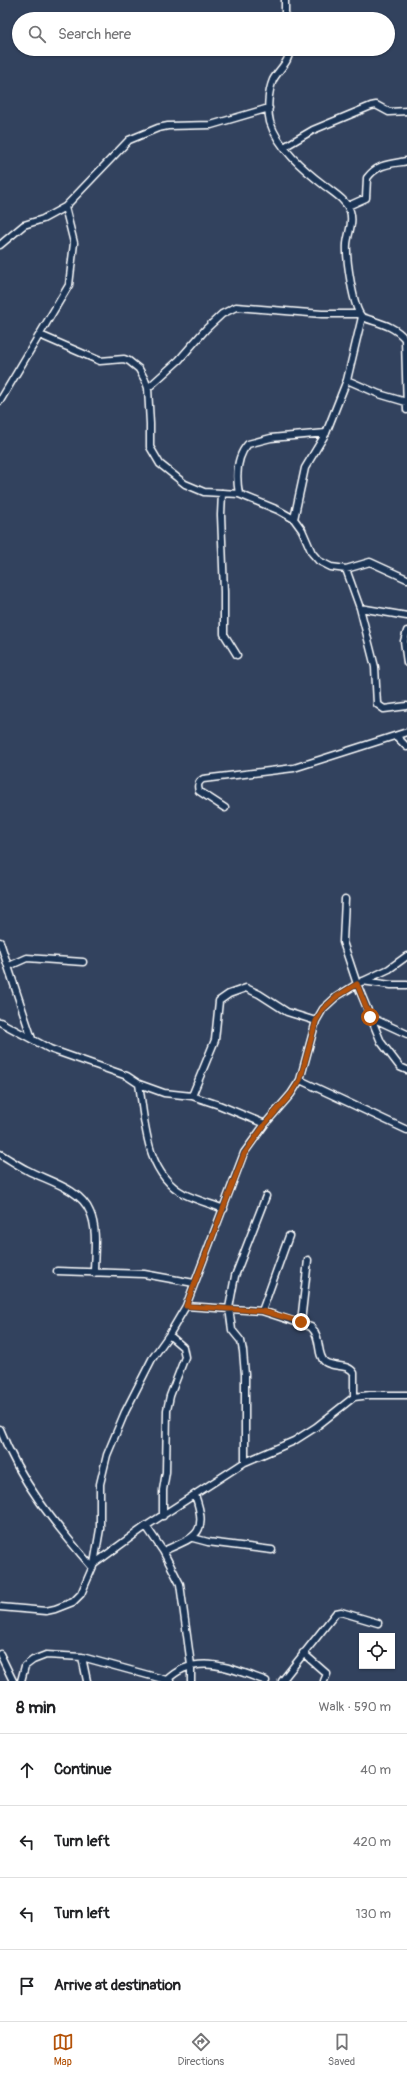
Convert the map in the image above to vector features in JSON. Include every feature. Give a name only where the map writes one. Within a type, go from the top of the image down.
[{"type":"street","points":[[285,12],[286,0]]},
{"type":"street","points":[[289,56],[273,81],[270,91],[270,122],[284,147],[316,179],[348,206],[352,218],[347,245],[348,272],[361,315],[347,380],[326,433],[305,468],[294,519]]},
{"type":"street","points":[[284,147],[313,130],[371,106],[376,105],[390,112],[407,111]]},
{"type":"street","points":[[0,245],[24,225],[43,219],[65,206],[129,140],[158,128],[168,126],[211,125],[269,108]]},
{"type":"street","points":[[348,206],[366,198],[367,178],[377,168],[391,162],[407,161]]},
{"type":"street","points":[[0,401],[66,290],[70,279],[74,244],[65,206]]},
{"type":"street","points":[[148,388],[179,360],[206,329],[222,314],[236,307],[322,314],[361,315],[393,328],[406,338],[407,410]]},
{"type":"street","points":[[40,335],[100,361],[118,359],[129,361],[142,374],[148,388],[150,446],[160,464],[194,489],[204,492],[239,494],[278,510],[294,519],[302,530],[312,553],[319,560],[331,566],[346,569],[370,562],[407,578]]},
{"type":"street","points":[[347,380],[380,394],[406,402]]},
{"type":"street","points":[[239,494],[237,481],[239,464],[244,448],[248,444],[271,438],[326,433]]},
{"type":"street","points":[[222,493],[221,531],[224,592],[224,634],[237,655]]},
{"type":"street","points":[[346,569],[360,608],[375,667],[377,704],[384,709],[407,706]]},
{"type":"street","points":[[360,608],[407,616]]},
{"type":"street","points":[[407,630],[404,641],[407,663]]},
{"type":"street","points":[[225,808],[199,791],[199,782],[203,778],[294,768],[356,747],[397,737],[407,732]]},
{"type":"street","points":[[397,737],[407,747]]},
{"type":"street","points":[[345,899],[343,942],[360,982],[370,1017],[381,1042],[390,1056],[400,1067],[407,1070]]},
{"type":"street","points":[[0,942],[32,1039]]},
{"type":"street","points":[[0,1607],[46,1611],[73,1602],[81,1594],[93,1566],[100,1529],[100,1484],[107,1455],[125,1412],[152,1359],[169,1335],[186,1306],[244,1154],[265,1124],[291,1094],[300,1080],[316,1021],[329,1003],[360,982],[389,968],[407,956]]},
{"type":"street","points":[[9,966],[27,958],[82,962]]},
{"type":"street","points":[[360,982],[407,985]]},
{"type":"street","points":[[192,1096],[215,1040],[217,1006],[222,998],[246,988],[259,994],[283,1010],[316,1021]]},
{"type":"street","points":[[370,1017],[407,1034]]},
{"type":"street","points":[[0,1022],[50,1048],[126,1076],[139,1084],[164,1093],[192,1096],[265,1124]]},
{"type":"street","points":[[300,1080],[349,1105],[407,1130]]},
{"type":"street","points":[[139,1084],[150,1150],[156,1167],[171,1184],[182,1193],[224,1209]]},
{"type":"street","points":[[0,1154],[26,1170],[75,1194],[83,1201],[90,1212],[94,1231],[94,1273]]},
{"type":"street","points":[[245,1462],[245,1375],[243,1351],[241,1341],[232,1330],[229,1308],[235,1276],[266,1196]]},
{"type":"street","points":[[262,1311],[289,1236]]},
{"type":"street","points":[[301,1322],[308,1260]]},
{"type":"street","points":[[57,1272],[144,1274],[194,1283]]},
{"type":"street","points":[[186,1306],[262,1311],[301,1322],[316,1332],[322,1357],[326,1362],[352,1369],[354,1373],[354,1397]]},
{"type":"street","points":[[163,1516],[168,1403],[185,1357],[183,1347],[169,1335]]},
{"type":"street","points":[[93,1566],[146,1526],[245,1462],[294,1441],[316,1427],[354,1397],[370,1395],[407,1395]]},
{"type":"street","points":[[0,1430],[30,1490],[58,1529],[93,1566]]},
{"type":"street","points":[[163,1551],[193,1538],[197,1533],[202,1518],[195,1495]]},
{"type":"street","points":[[146,1526],[163,1551],[180,1584],[191,1665],[191,1681]]},
{"type":"street","points":[[193,1538],[208,1542],[272,1550]]},
{"type":"street","points":[[286,1680],[303,1653],[336,1613],[341,1612],[378,1623]]},
{"type":"street","points":[[303,1653],[327,1674],[324,1681]]},
{"type":"street","points":[[0,1654],[13,1681]]},
{"type":"street","points":[[21,1681],[25,1666],[33,1660],[46,1655],[82,1657],[168,1680],[191,1665],[205,1664],[231,1668],[266,1681]]},
{"type":"street","points":[[82,1657],[87,1681]]},
{"type":"route","points":[[301,1322],[262,1311],[186,1306],[194,1283],[211,1245],[244,1154],[252,1141],[291,1094],[300,1080],[316,1021],[323,1009],[336,997],[357,984],[370,1017]]}]
